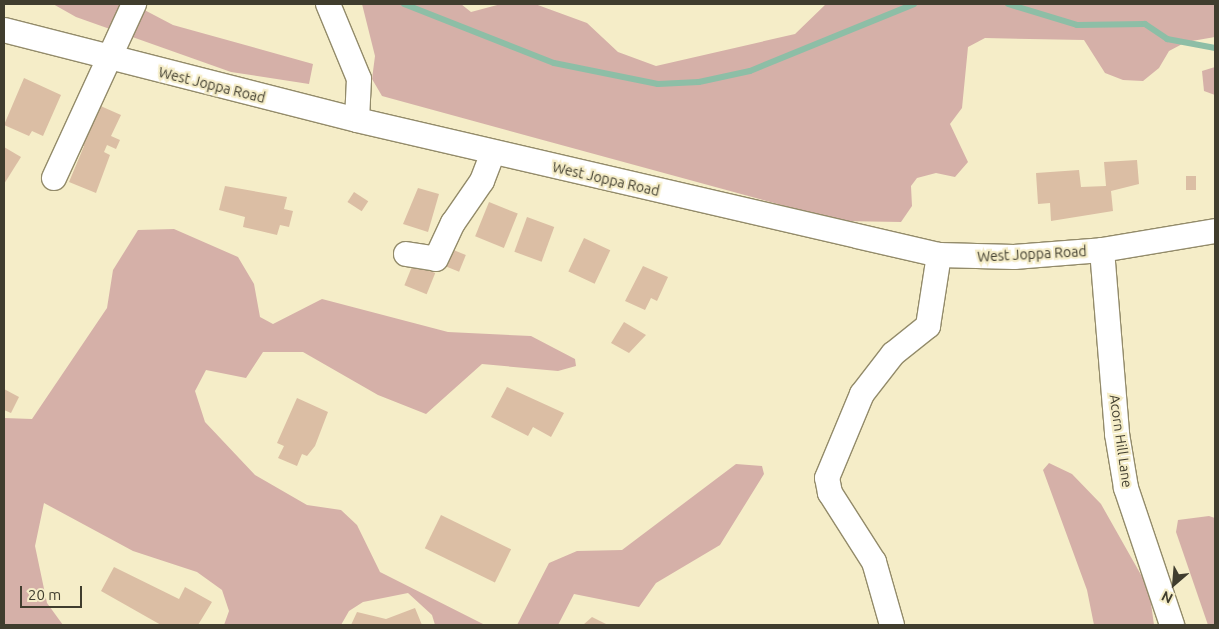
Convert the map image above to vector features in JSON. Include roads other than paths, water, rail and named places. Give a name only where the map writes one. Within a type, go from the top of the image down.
[{"type":"street","points":[[54,178],[134,4]]},
{"type":"street","points":[[328,4],[359,79],[357,120]]},
{"type":"street","name":"West Joppa Road","points":[[4,30],[109,60],[492,153],[939,255],[1014,257],[1102,250],[1215,231]]},
{"type":"street","points":[[406,254],[436,259],[453,223],[482,181],[492,153]]},
{"type":"street","name":"Acorn Hill Lane","points":[[1102,250],[1117,434],[1126,488],[1172,625]]},
{"type":"street","points":[[892,625],[874,562],[830,493],[827,478],[862,394],[893,354],[928,326],[939,255]]},
{"type":"waterway","points":[[404,4],[554,63],[658,84],[699,82],[750,71],[914,4]]},
{"type":"waterway","points":[[1008,4],[1077,25],[1145,24],[1167,39],[1215,48]]}]
